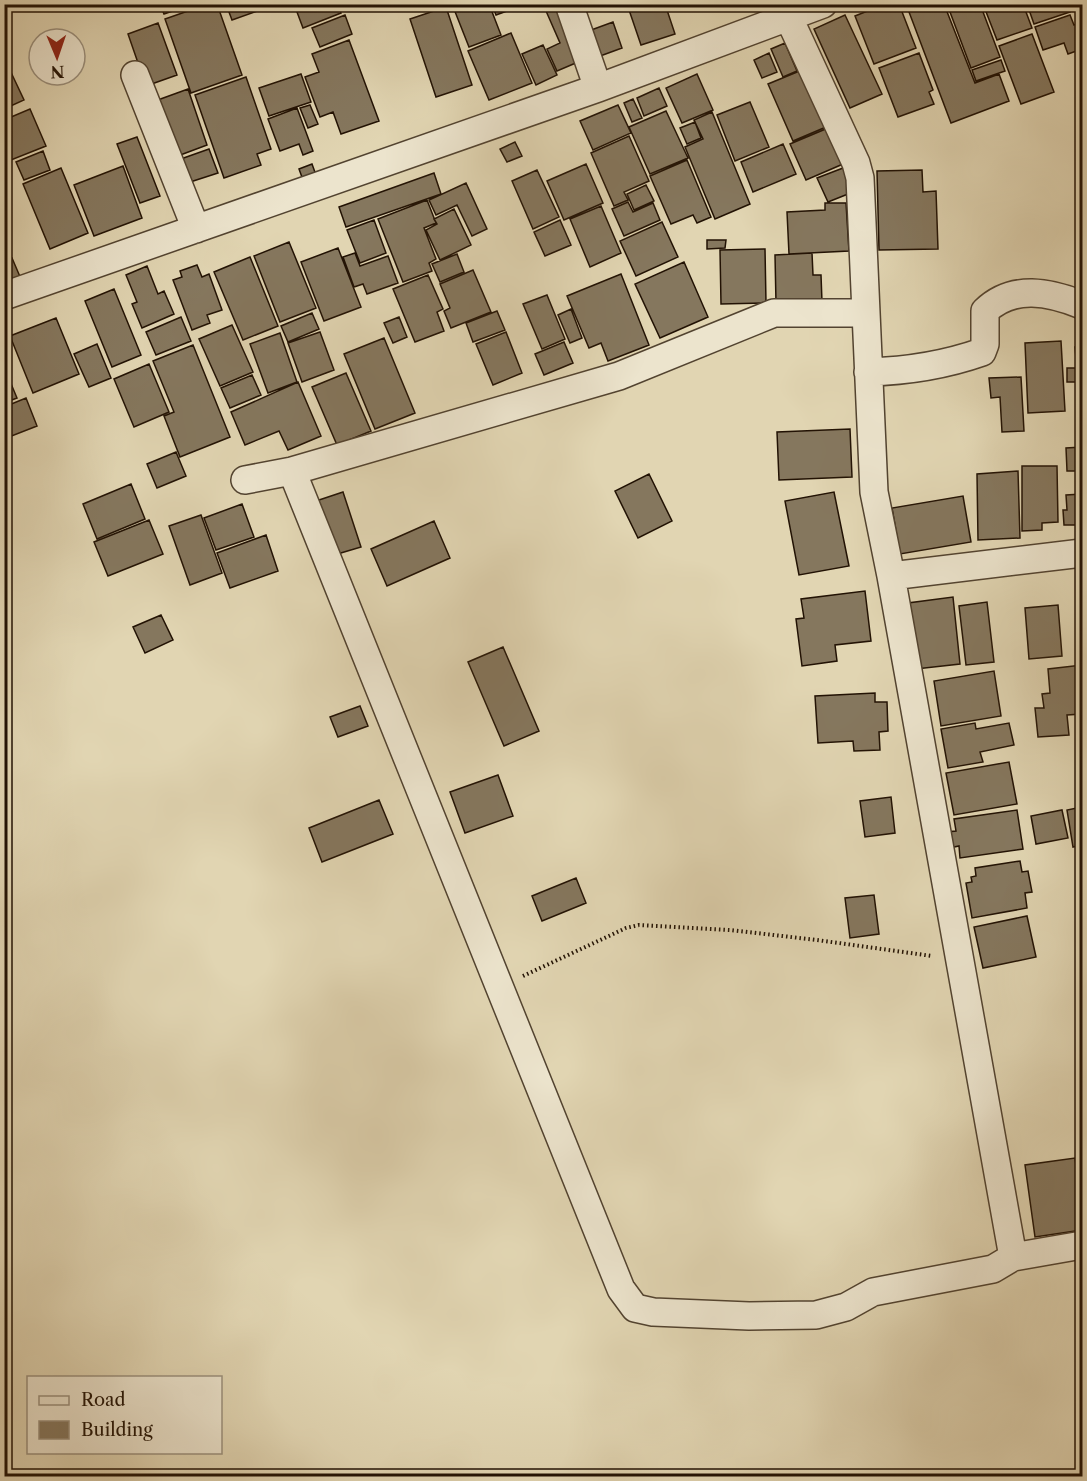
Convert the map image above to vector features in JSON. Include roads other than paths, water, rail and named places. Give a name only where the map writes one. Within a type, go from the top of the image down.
[{"type":"street","points":[[569,4],[598,88]]},
{"type":"street","points":[[4,296],[598,88],[769,16],[823,4]]},
{"type":"street","points":[[769,16],[856,163],[860,178],[874,492],[1013,1257]]},
{"type":"street","points":[[135,75],[196,229]]},
{"type":"street","points":[[868,372],[903,371],[957,361],[982,352],[985,344],[985,311],[996,301],[1012,295],[1044,293],[1083,305]]},
{"type":"street","points":[[245,480],[292,471],[619,376],[774,313],[865,313]]},
{"type":"street","points":[[292,471],[414,779],[450,859],[621,1288],[635,1308],[653,1312],[749,1316],[816,1315],[846,1307],[873,1292],[993,1269],[1013,1257],[1083,1245]]},
{"type":"street","points":[[891,576],[1083,553]]}]
